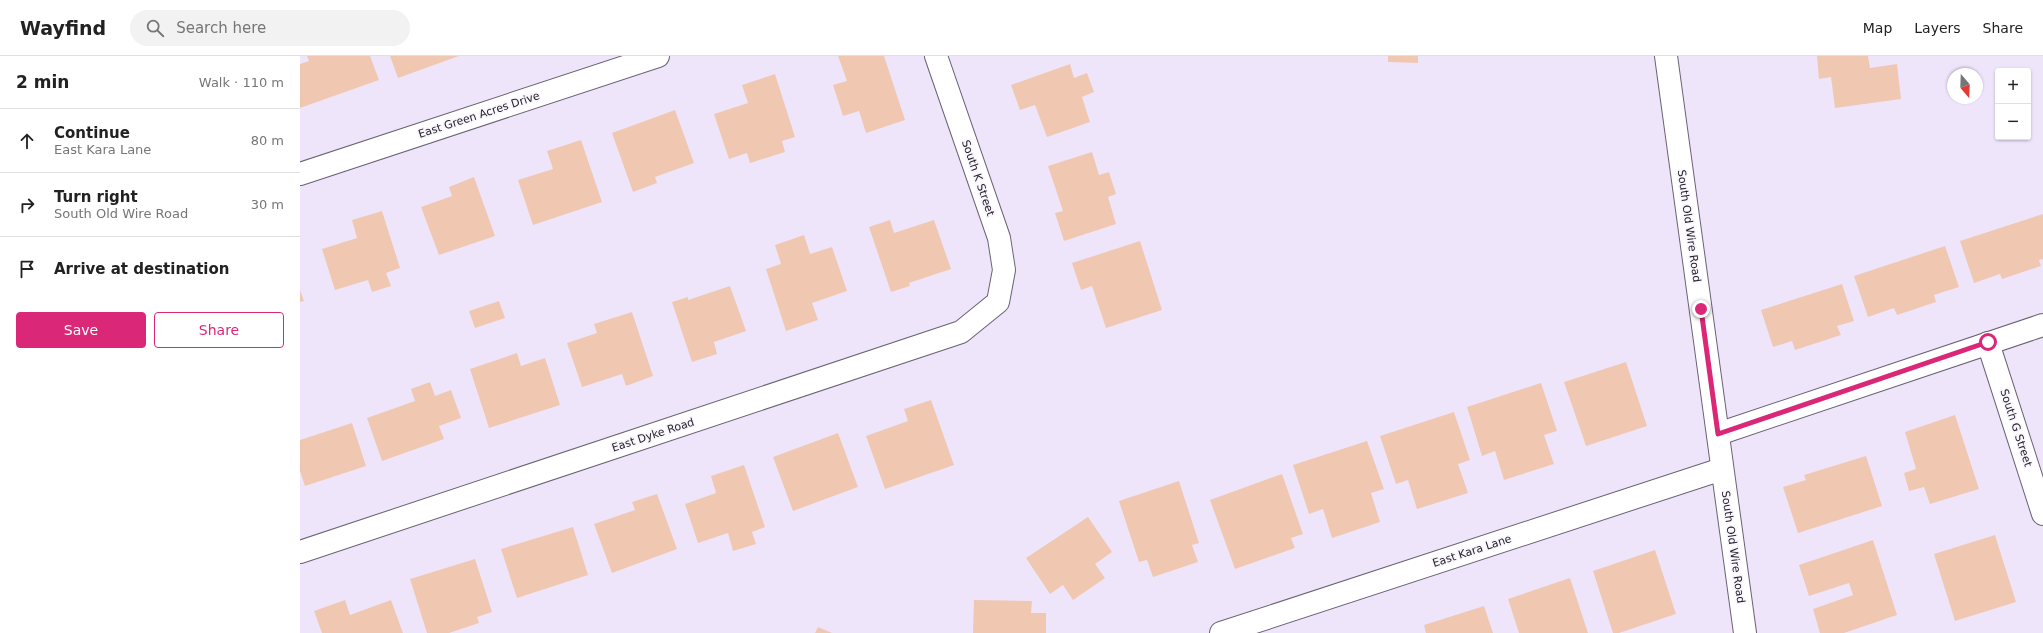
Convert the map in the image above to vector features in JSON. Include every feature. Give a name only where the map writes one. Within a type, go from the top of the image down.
[{"type":"street","name":"East Green Acres Drive","points":[[300,174],[658,56]]},
{"type":"street","name":"South K Street","points":[[936,56],[999,238],[1004,270],[998,302]]},
{"type":"street","name":"South Old Wire Road","points":[[1666,56],[1745,633]]},
{"type":"street","name":"East Dyke Road","points":[[300,552],[961,332],[998,302]]},
{"type":"street","points":[[1718,434],[1988,342],[2043,325]]},
{"type":"street","name":"South G Street","points":[[1988,342],[2043,514]]},
{"type":"street","name":"East Kara Lane","points":[[1222,633],[1722,469]]},
{"type":"building","points":[[307,56],[370,56],[379,80],[300,108],[300,64],[309,61]]},
{"type":"building","points":[[390,56],[459,56],[398,78]]},
{"type":"building","points":[[838,56],[884,56],[905,120],[866,133],[859,111],[843,116],[833,85],[847,81]]},
{"type":"building","points":[[1388,56],[1418,56],[1418,63],[1388,62]]},
{"type":"building","points":[[1817,56],[1868,56],[1870,68],[1897,64],[1901,99],[1835,108],[1831,77],[1819,79]]},
{"type":"building","points":[[1070,64],[1074,78],[1087,73],[1094,92],[1082,97],[1090,122],[1047,137],[1035,105],[1020,110],[1011,85]]},
{"type":"building","points":[[775,74],[795,137],[782,141],[785,152],[750,163],[747,153],[729,159],[714,114],[748,103],[742,85]]},
{"type":"building","points":[[675,110],[694,163],[655,177],[657,183],[633,192],[612,133]]},
{"type":"building","points":[[581,140],[602,202],[533,225],[518,180],[553,169],[547,151]]},
{"type":"building","points":[[1092,152],[1099,175],[1109,172],[1116,194],[1108,197],[1116,224],[1064,241],[1055,213],[1063,211],[1048,166]]},
{"type":"building","points":[[474,177],[495,236],[439,255],[421,207],[452,196],[449,187]]},
{"type":"building","points":[[382,211],[400,268],[386,273],[391,286],[372,292],[368,280],[335,290],[322,249],[357,238],[352,220]]},
{"type":"building","points":[[2043,214],[2043,259],[2039,260],[2041,266],[2002,279],[2000,274],[1974,283],[1960,241]]},
{"type":"building","points":[[890,220],[894,233],[934,220],[951,269],[909,283],[910,286],[891,292],[869,227]]},
{"type":"building","points":[[804,235],[810,254],[832,247],[847,291],[812,303],[818,320],[786,331],[766,269],[781,264],[775,245]]},
{"type":"building","points":[[1140,241],[1162,310],[1106,328],[1092,286],[1081,290],[1072,263]]},
{"type":"building","points":[[1945,246],[1959,287],[1934,295],[1936,302],[1897,315],[1894,308],[1868,317],[1854,276]]},
{"type":"building","points":[[1842,284],[1854,321],[1837,326],[1841,335],[1795,350],[1792,341],[1773,347],[1761,310]]},
{"type":"building","points":[[730,286],[746,331],[714,342],[717,354],[692,362],[672,302],[688,297],[688,300]]},
{"type":"building","points":[[300,290],[304,301],[300,302]]},
{"type":"building","points":[[499,301],[505,318],[475,328],[469,311]]},
{"type":"building","points":[[632,312],[653,376],[626,386],[622,374],[582,387],[567,343],[597,333],[594,324]]},
{"type":"building","points":[[517,353],[521,366],[545,358],[560,405],[489,428],[470,369]]},
{"type":"building","points":[[1626,362],[1647,426],[1586,446],[1564,382]]},
{"type":"building","points":[[430,382],[435,396],[451,390],[461,418],[439,426],[444,439],[382,461],[367,418],[415,401],[411,389]]},
{"type":"building","points":[[1541,383],[1557,431],[1544,435],[1554,464],[1504,480],[1495,451],[1482,456],[1467,407]]},
{"type":"building","points":[[931,400],[954,465],[885,489],[866,436],[908,421],[904,409]]},
{"type":"building","points":[[1454,412],[1470,460],[1458,464],[1468,493],[1417,509],[1408,480],[1396,484],[1380,436]]},
{"type":"building","points":[[1955,415],[1979,489],[1930,504],[1924,487],[1909,491],[1904,473],[1916,469],[1905,432]]},
{"type":"building","points":[[352,423],[366,466],[305,486],[300,471],[300,440]]},
{"type":"building","points":[[838,433],[858,487],[793,511],[773,457]]},
{"type":"building","points":[[1367,441],[1384,489],[1371,493],[1380,522],[1332,538],[1323,509],[1309,514],[1293,465]]},
{"type":"building","points":[[1866,456],[1882,506],[1798,533],[1783,487],[1806,480],[1804,475]]},
{"type":"building","points":[[744,465],[765,527],[752,532],[756,544],[733,551],[728,533],[698,543],[685,504],[716,493],[711,476]]},
{"type":"building","points":[[1282,474],[1303,534],[1291,538],[1295,548],[1235,569],[1210,500]]},
{"type":"building","points":[[1179,481],[1199,543],[1192,545],[1198,562],[1153,577],[1147,560],[1139,562],[1119,501]]},
{"type":"building","points":[[657,494],[677,549],[612,573],[594,524],[635,510],[632,502]]},
{"type":"building","points":[[1088,517],[1112,552],[1095,564],[1105,578],[1073,600],[1063,585],[1050,594],[1026,558]]},
{"type":"building","points":[[573,527],[588,575],[517,598],[501,549]]},
{"type":"building","points":[[1995,535],[2016,602],[1955,621],[1934,554]]},
{"type":"building","points":[[1873,540],[1897,615],[1844,633],[1820,633],[1813,609],[1853,595],[1849,583],[1809,596],[1799,565]]},
{"type":"building","points":[[1655,550],[1676,614],[1619,633],[1613,633],[1593,571]]},
{"type":"building","points":[[475,559],[492,612],[477,617],[479,623],[449,633],[427,633],[410,579]]},
{"type":"building","points":[[1570,578],[1588,633],[1519,633],[1508,599]]},
{"type":"building","points":[[345,600],[350,615],[391,600],[403,633],[322,633],[314,611]]},
{"type":"building","points":[[974,600],[1032,601],[1031,613],[1046,613],[1046,633],[973,633]]},
{"type":"building","points":[[1484,606],[1493,633],[1426,633],[1424,625]]},
{"type":"building","points":[[818,627],[832,633],[815,633]]},
{"type":"route","points":[[1701,309],[1718,434],[1988,342]]}]
